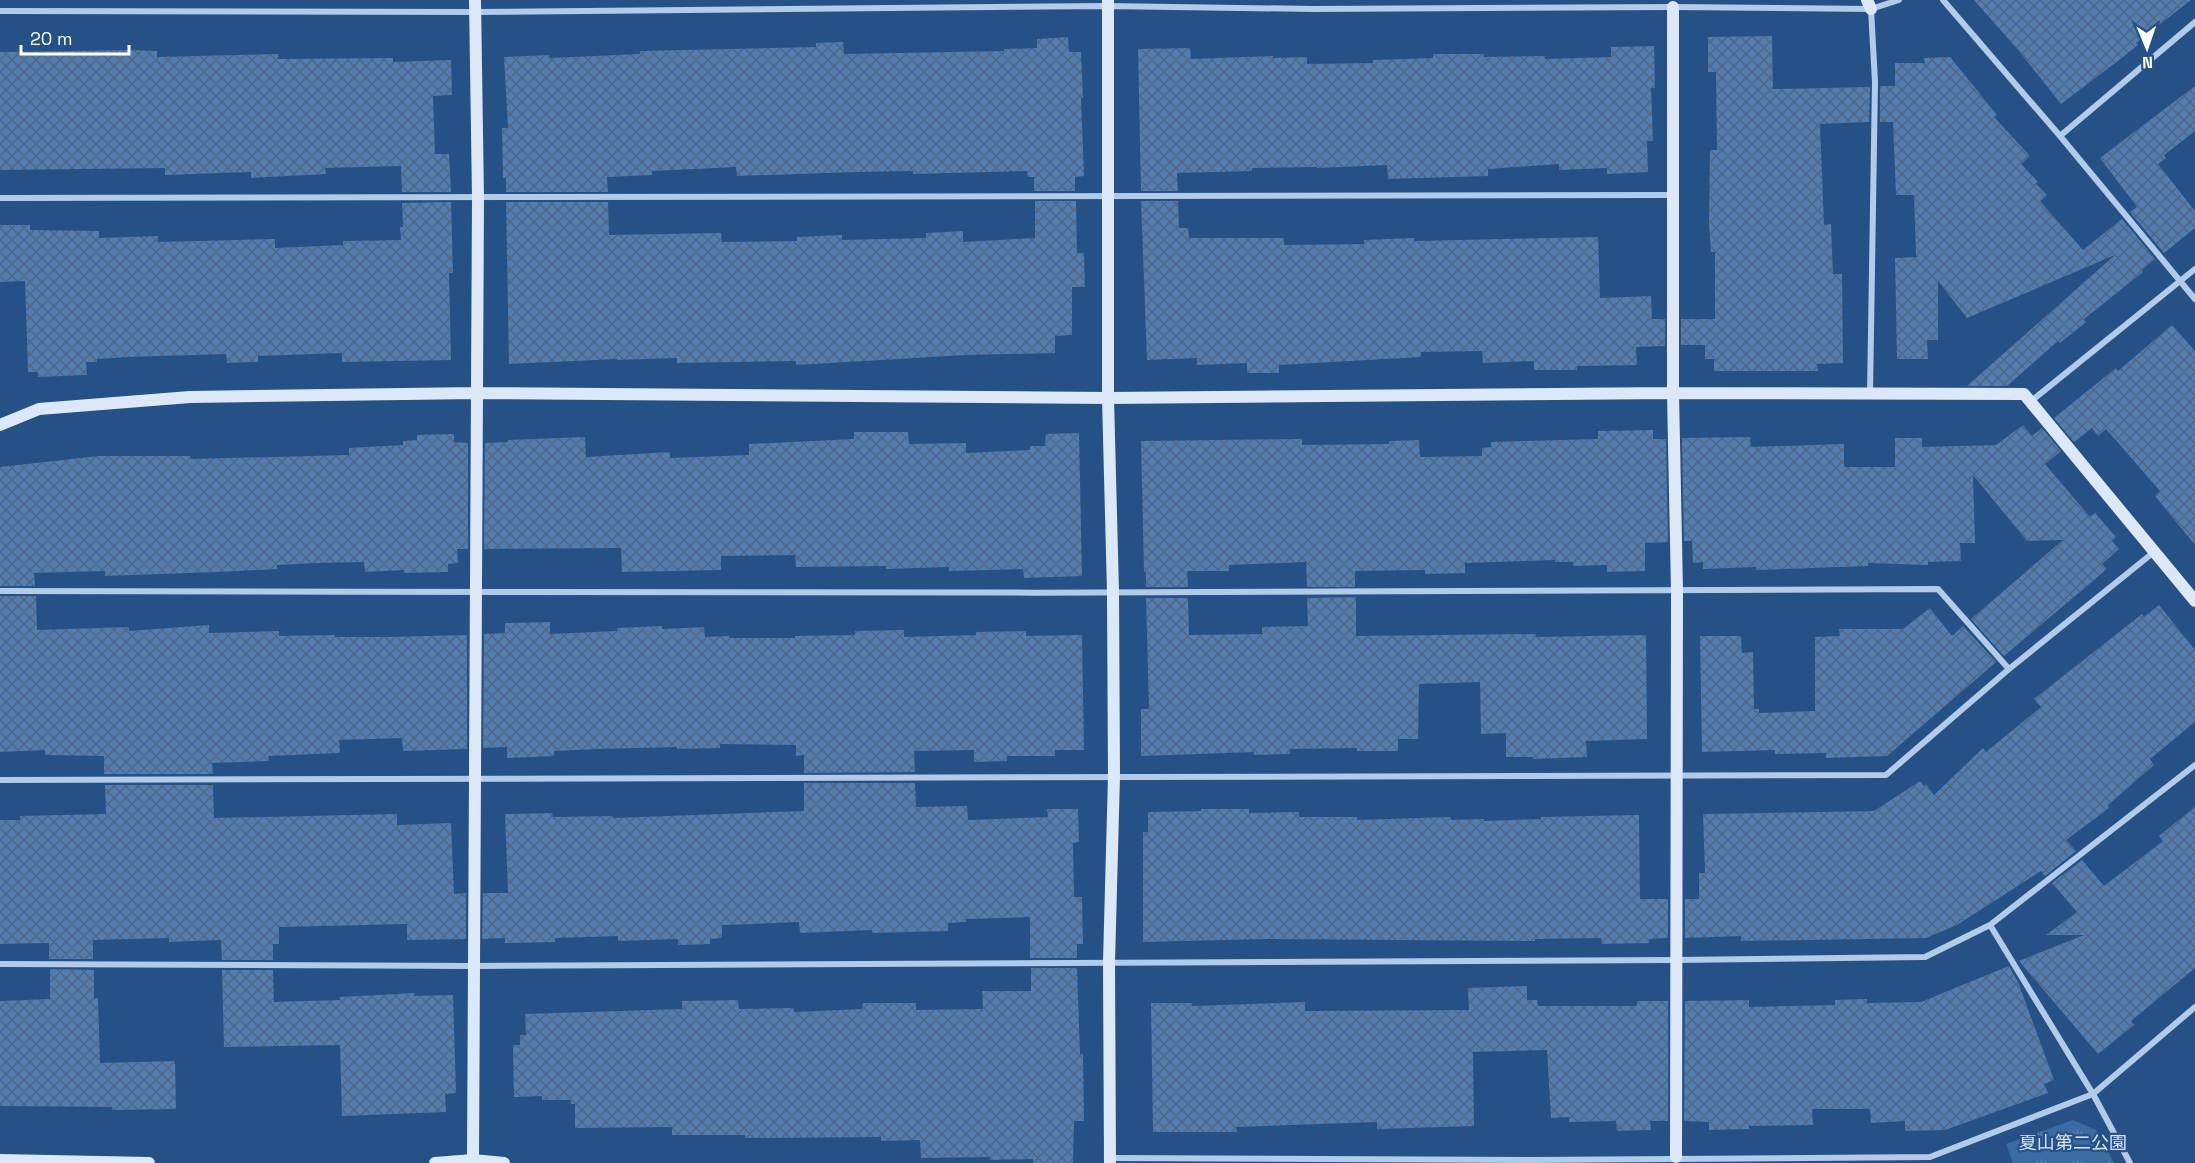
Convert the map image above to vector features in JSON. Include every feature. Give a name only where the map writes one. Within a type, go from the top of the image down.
[{"type":"street","points":[[1313,0],[1313,9]]},
{"type":"street","points":[[0,11],[1107,3],[1313,9],[1673,7],[1869,4],[1899,0]]},
{"type":"street","points":[[1943,0],[2060,136],[2195,299]]},
{"type":"street","points":[[1107,3],[1108,398],[1113,592],[1114,776],[1109,962],[1110,1161],[1532,1162],[1676,1157],[1930,1157],[2093,1094],[2195,1007]]},
{"type":"street","points":[[1869,4],[1875,82],[1870,394]]},
{"type":"street","points":[[473,1160],[478,393],[476,6]]},
{"type":"street","points":[[1673,7],[1673,393],[1677,591],[1676,1157]]},
{"type":"street","points":[[2060,136],[2195,22]]},
{"type":"street","points":[[0,198],[1673,195]]},
{"type":"street","points":[[2029,402],[2195,269]]},
{"type":"street","points":[[0,425],[39,409],[190,397],[478,393],[1108,398],[1673,393],[2024,394],[2195,601]]},
{"type":"street","points":[[0,780],[1886,775],[2009,669],[2154,552]]},
{"type":"street","points":[[0,591],[1113,592],[1938,589],[2009,669]]},
{"type":"street","points":[[0,964],[474,966],[1924,957],[1990,925],[2195,765]]},
{"type":"street","points":[[1990,925],[2093,1094],[2130,1163]]},
{"type":"street","points":[[0,1160],[149,1163]]},
{"type":"street","points":[[435,1163],[473,1160],[504,1163]]},
{"type":"green space","name":"夏山第二公園","points":[[2073,1120],[2096,1130],[2114,1163],[2013,1163],[2006,1144]]},
{"type":"building","points":[[1974,0],[2191,0],[2136,43],[2138,45],[2061,104]]},
{"type":"building","points":[[1772,36],[1773,89],[1870,87],[1869,122],[1820,124],[1824,225],[1831,224],[1833,274],[1842,274],[1843,363],[1817,364],[1818,371],[1714,371],[1714,359],[1705,359],[1705,345],[1681,345],[1681,319],[1715,319],[1715,252],[1711,252],[1709,223],[1710,150],[1717,150],[1716,72],[1708,72],[1708,37]]},
{"type":"building","points":[[1068,37],[1069,52],[1081,52],[1084,176],[1075,177],[1075,191],[1034,191],[1034,177],[1028,177],[1027,171],[913,174],[913,171],[737,176],[736,167],[652,171],[652,175],[607,177],[608,192],[506,192],[506,178],[503,178],[502,128],[508,128],[504,57],[549,55],[550,58],[640,54],[640,51],[816,47],[816,43],[843,42],[844,54],[1004,51],[1004,49],[1037,48],[1037,39]]},
{"type":"building","points":[[1654,46],[1655,88],[1651,88],[1653,141],[1647,141],[1648,172],[1607,174],[1607,168],[1559,170],[1559,164],[1488,169],[1488,176],[1388,179],[1387,165],[1252,168],[1252,171],[1177,173],[1178,191],[1141,191],[1138,49],[1190,48],[1191,59],[1307,57],[1307,64],[1373,63],[1373,60],[1433,58],[1433,54],[1484,54],[1484,57],[1545,56],[1545,59],[1611,57],[1611,47]]},
{"type":"building","points":[[157,51],[157,57],[278,54],[278,59],[393,58],[393,62],[451,60],[452,95],[433,96],[435,154],[449,154],[451,192],[402,192],[401,166],[325,168],[326,174],[251,178],[251,172],[165,175],[165,168],[0,170],[0,52]]},
{"type":"building","points":[[1950,57],[1997,115],[1994,117],[2030,156],[2021,164],[2047,195],[2040,201],[2083,250],[2122,219],[2155,259],[2142,270],[2143,272],[2084,319],[2086,322],[2060,343],[2058,341],[2007,386],[1967,386],[2115,255],[1967,318],[1938,281],[1938,340],[1927,340],[1928,359],[1897,359],[1895,258],[1918,257],[1916,255],[1914,195],[1896,195],[1893,122],[1880,122],[1880,86],[1895,86],[1895,63],[1925,63],[1924,58]]},
{"type":"building","points":[[2195,86],[2195,131],[2164,155],[2166,158],[2158,164],[2195,211],[2195,228],[2164,253],[2130,212],[2137,207],[2100,158]]},
{"type":"building","points":[[1035,201],[1076,201],[1077,253],[1084,253],[1085,287],[1072,287],[1072,335],[1055,336],[1055,353],[966,355],[796,365],[796,361],[677,363],[677,358],[509,364],[506,202],[608,202],[609,235],[721,233],[722,242],[797,241],[797,237],[842,235],[842,240],[926,238],[926,233],[963,231],[963,242],[1035,238]]},
{"type":"building","points":[[1141,201],[1178,201],[1179,228],[1188,228],[1189,238],[1284,238],[1284,245],[1364,244],[1364,240],[1414,238],[1414,241],[1598,237],[1600,298],[1651,296],[1652,319],[1665,319],[1665,346],[1636,347],[1637,365],[1577,366],[1577,370],[1534,370],[1534,361],[1483,363],[1482,351],[1421,352],[1421,357],[1279,365],[1279,373],[1247,373],[1247,363],[1197,365],[1197,358],[1147,360]]},
{"type":"building","points":[[451,202],[453,273],[449,273],[451,360],[342,362],[342,353],[258,356],[258,362],[227,363],[226,354],[127,357],[86,362],[87,375],[38,377],[38,372],[28,372],[25,281],[0,282],[0,225],[30,225],[30,230],[99,231],[99,238],[158,236],[158,242],[275,239],[275,248],[343,245],[343,241],[401,240],[402,203]]},
{"type":"building","points":[[2172,325],[2195,351],[2195,545],[2155,496],[2160,491],[2106,429],[2098,436],[2092,428],[2074,442],[2054,418],[2116,368],[2118,371]]},
{"type":"building","points":[[2023,425],[2032,436],[2042,428],[2061,451],[2045,464],[2090,517],[2095,513],[2116,537],[2112,541],[2119,549],[2102,564],[2107,569],[2004,656],[1971,619],[2063,540],[2027,541],[1973,475],[1975,543],[1960,543],[1961,561],[1928,562],[1928,565],[1868,563],[1868,566],[1756,570],[1756,567],[1703,569],[1703,562],[1693,563],[1692,541],[1684,541],[1682,438],[1750,437],[1751,447],[1844,444],[1844,467],[1895,467],[1895,438],[1922,438],[1922,447],[1996,445]]},
{"type":"building","points":[[1653,430],[1653,439],[1666,439],[1668,542],[1645,543],[1645,571],[1607,572],[1607,565],[1573,566],[1573,562],[1555,562],[1555,560],[1465,563],[1465,573],[1425,574],[1425,570],[1355,571],[1355,587],[1307,587],[1306,562],[1229,565],[1229,571],[1187,571],[1188,587],[1146,587],[1141,441],[1302,439],[1302,445],[1389,444],[1389,441],[1419,440],[1420,457],[1482,456],[1482,448],[1491,447],[1491,442],[1598,439],[1598,431]]},
{"type":"building","points":[[854,432],[908,432],[909,444],[966,443],[966,453],[1030,450],[1030,446],[1045,446],[1046,434],[1079,433],[1082,576],[1024,578],[1023,569],[949,571],[949,567],[886,569],[886,566],[796,567],[795,555],[721,556],[721,570],[622,572],[621,548],[484,549],[485,443],[585,437],[586,457],[670,452],[670,458],[749,455],[749,444],[854,439]]},
{"type":"building","points":[[454,434],[454,442],[468,443],[468,549],[457,549],[458,563],[448,564],[448,572],[404,573],[404,570],[365,572],[364,562],[316,563],[277,565],[277,569],[105,576],[105,571],[34,573],[35,586],[0,586],[0,467],[99,456],[190,456],[191,459],[349,455],[349,448],[403,445],[403,441],[417,440],[417,435]]},
{"type":"building","points":[[0,596],[36,596],[37,630],[129,627],[129,631],[209,625],[209,633],[279,631],[279,636],[467,635],[467,749],[403,751],[402,738],[339,740],[340,753],[268,756],[269,761],[212,763],[213,774],[104,774],[104,756],[45,755],[45,750],[0,752]]},
{"type":"building","points":[[1356,597],[1356,636],[1646,635],[1647,739],[1586,741],[1587,757],[1533,759],[1533,757],[1506,757],[1506,733],[1481,734],[1480,682],[1419,684],[1418,739],[1398,739],[1398,751],[1357,751],[1357,748],[1290,749],[1290,754],[1254,755],[1254,752],[1141,756],[1141,709],[1149,709],[1146,598],[1188,598],[1189,635],[1262,634],[1262,627],[1308,626],[1307,598]]},
{"type":"building","points":[[2159,605],[2195,650],[2195,722],[2150,759],[2154,765],[2108,805],[2109,808],[2066,840],[2076,851],[2045,876],[2041,871],[1957,925],[1926,938],[1741,941],[1741,936],[1685,938],[1685,899],[1699,899],[1699,873],[1705,873],[1703,814],[1874,811],[1920,781],[1924,786],[1926,784],[1934,795],[1983,748],[1986,752],[2041,707],[2034,699],[2142,614],[2144,617]]},
{"type":"building","points":[[1930,608],[1952,636],[1963,626],[1996,662],[1887,756],[1826,758],[1826,753],[1775,754],[1775,750],[1702,752],[1700,636],[1741,636],[1742,653],[1753,652],[1754,709],[1759,709],[1759,713],[1815,711],[1815,637],[1840,636],[1839,629],[1903,629]]},
{"type":"building","points":[[550,622],[550,634],[662,626],[662,629],[704,627],[705,637],[729,636],[729,638],[795,638],[795,636],[855,635],[855,631],[904,630],[904,637],[1026,631],[1026,636],[1082,635],[1084,750],[1055,750],[1055,756],[1007,756],[1007,761],[974,762],[974,750],[914,751],[915,772],[804,773],[804,755],[796,756],[796,745],[720,744],[720,748],[596,749],[554,751],[554,756],[507,758],[507,747],[483,748],[484,634],[505,633],[505,623]]},
{"type":"building","points":[[804,783],[915,783],[916,807],[967,806],[968,820],[1048,817],[1047,809],[1078,809],[1079,842],[1073,843],[1074,897],[1082,897],[1083,944],[1077,944],[1077,958],[1030,958],[1030,917],[966,919],[966,922],[948,923],[948,931],[872,933],[872,930],[800,933],[799,922],[722,925],[722,938],[710,939],[710,944],[678,945],[678,939],[618,941],[618,936],[555,938],[555,942],[505,943],[505,938],[482,939],[483,893],[508,893],[505,814],[552,813],[553,817],[613,816],[613,818],[804,811]]},
{"type":"building","points":[[105,785],[213,785],[214,818],[397,814],[397,825],[451,823],[454,894],[466,893],[466,939],[407,940],[407,924],[279,927],[279,944],[273,944],[273,960],[222,960],[221,940],[169,942],[169,938],[93,940],[93,959],[49,959],[49,943],[0,944],[0,820],[20,820],[20,816],[106,814]]},
{"type":"building","points":[[2195,807],[2195,968],[2131,1021],[2134,1025],[2098,1054],[2019,961],[2084,935],[2046,935],[2077,912],[2052,883],[2082,860],[2104,886],[2163,841],[2159,836]]},
{"type":"building","points":[[1201,809],[1249,809],[1249,813],[1299,812],[1299,817],[1357,817],[1357,820],[1451,817],[1451,820],[1484,819],[1484,821],[1639,815],[1640,899],[1668,899],[1668,938],[1649,939],[1649,943],[1602,944],[1601,938],[1535,939],[1535,941],[1265,939],[1143,942],[1143,832],[1148,832],[1148,812],[1201,811]]},
{"type":"building","points":[[2009,966],[2018,982],[2054,1080],[2044,1084],[2048,1093],[1945,1130],[1905,1131],[1905,1121],[1871,1123],[1870,1109],[1812,1109],[1813,1125],[1749,1126],[1749,1129],[1709,1130],[1709,1122],[1684,1121],[1685,1001],[1749,1000],[1749,1007],[1835,1005],[1835,1000],[1867,999],[1867,1003],[1921,1002]]},
{"type":"building","points":[[1031,968],[1077,968],[1080,1054],[1083,1054],[1084,1121],[1074,1121],[1073,1163],[1033,1163],[1033,1159],[990,1160],[990,1157],[921,1158],[920,1140],[881,1141],[881,1137],[745,1138],[745,1135],[672,1135],[672,1127],[575,1128],[575,1104],[571,1104],[571,1100],[542,1100],[542,1096],[514,1097],[513,1045],[520,1045],[520,1035],[526,1035],[525,1014],[682,1009],[682,1001],[738,1000],[739,1009],[794,1008],[794,1012],[862,1009],[863,1003],[916,1003],[916,1010],[983,1009],[982,991],[1031,991]]},
{"type":"building","points":[[50,969],[94,970],[94,999],[98,998],[100,1063],[175,1061],[176,1109],[112,1110],[112,1107],[0,1106],[0,1001],[50,999]]},
{"type":"building","points":[[222,970],[273,970],[274,1002],[340,1000],[340,997],[414,993],[414,996],[453,995],[456,1093],[445,1094],[446,1112],[342,1116],[340,1045],[224,1047]]},
{"type":"building","points":[[1527,986],[1527,1000],[1537,1000],[1538,1006],[1637,1006],[1637,1001],[1668,1001],[1668,1121],[1650,1121],[1651,1130],[1617,1131],[1616,1121],[1569,1122],[1569,1117],[1551,1118],[1547,1050],[1473,1052],[1474,1126],[1377,1129],[1377,1122],[1236,1127],[1237,1132],[1153,1132],[1151,1003],[1192,1003],[1192,1006],[1305,1002],[1305,1011],[1469,1010],[1468,988]]}]
